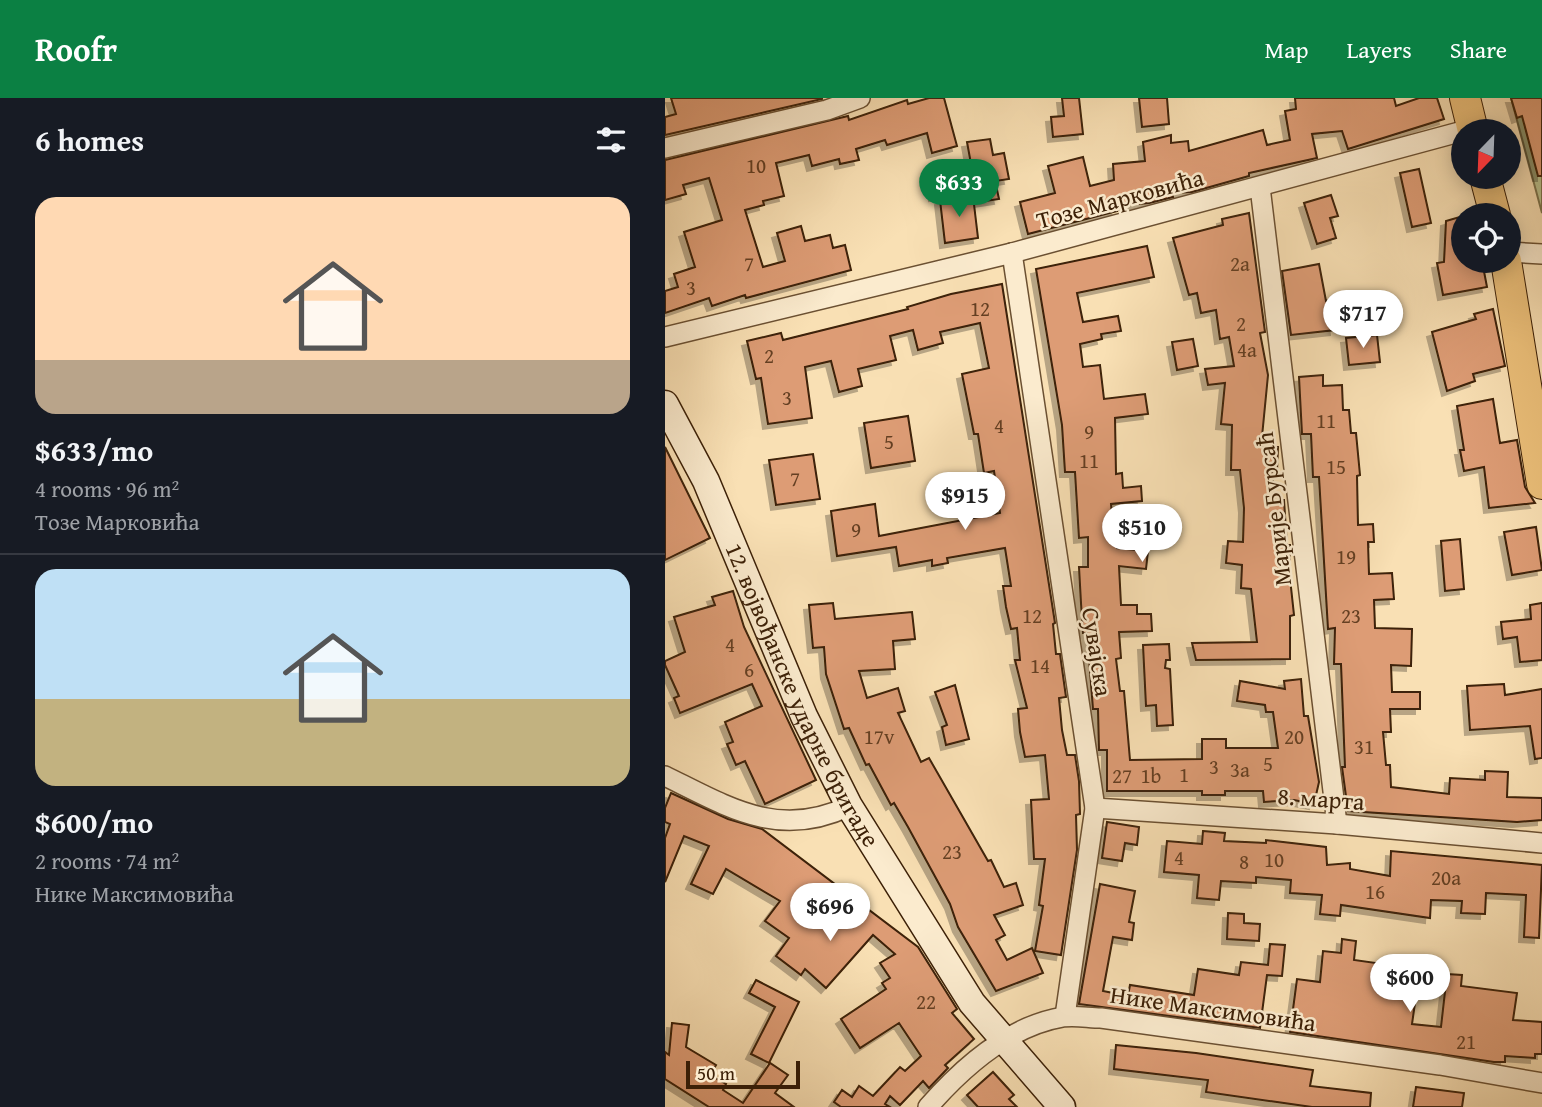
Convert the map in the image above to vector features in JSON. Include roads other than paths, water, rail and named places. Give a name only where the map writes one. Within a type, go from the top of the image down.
[{"type":"main road","points":[[1465,98],[1467,119]]},
{"type":"main road","points":[[1508,273],[1542,484]]},
{"type":"main road","name":"12. војвођанске ударне бригаде","points":[[665,404],[706,481],[804,716],[849,806],[972,1003],[1006,1039],[1062,1107]]},
{"type":"street","points":[[665,148],[860,98]]},
{"type":"street","name":"Тозе Марковића","points":[[665,337],[1012,253],[1451,136]]},
{"type":"street","name":"Марије Бурсаћ","points":[[1260,187],[1337,824]]},
{"type":"street","name":"Сувајска","points":[[1012,253],[1095,808],[1065,1016]]},
{"type":"street","points":[[1521,253],[1542,254]]},
{"type":"street","points":[[665,776],[755,817],[790,821],[823,819],[849,806]]},
{"type":"street","name":"8. марта","points":[[1095,808],[1337,824],[1542,843]]},
{"type":"street","name":"Нике Максимовића","points":[[928,1107],[956,1074],[1006,1039],[1036,1024],[1065,1016],[1101,1018],[1440,1065],[1542,1083]]}]
